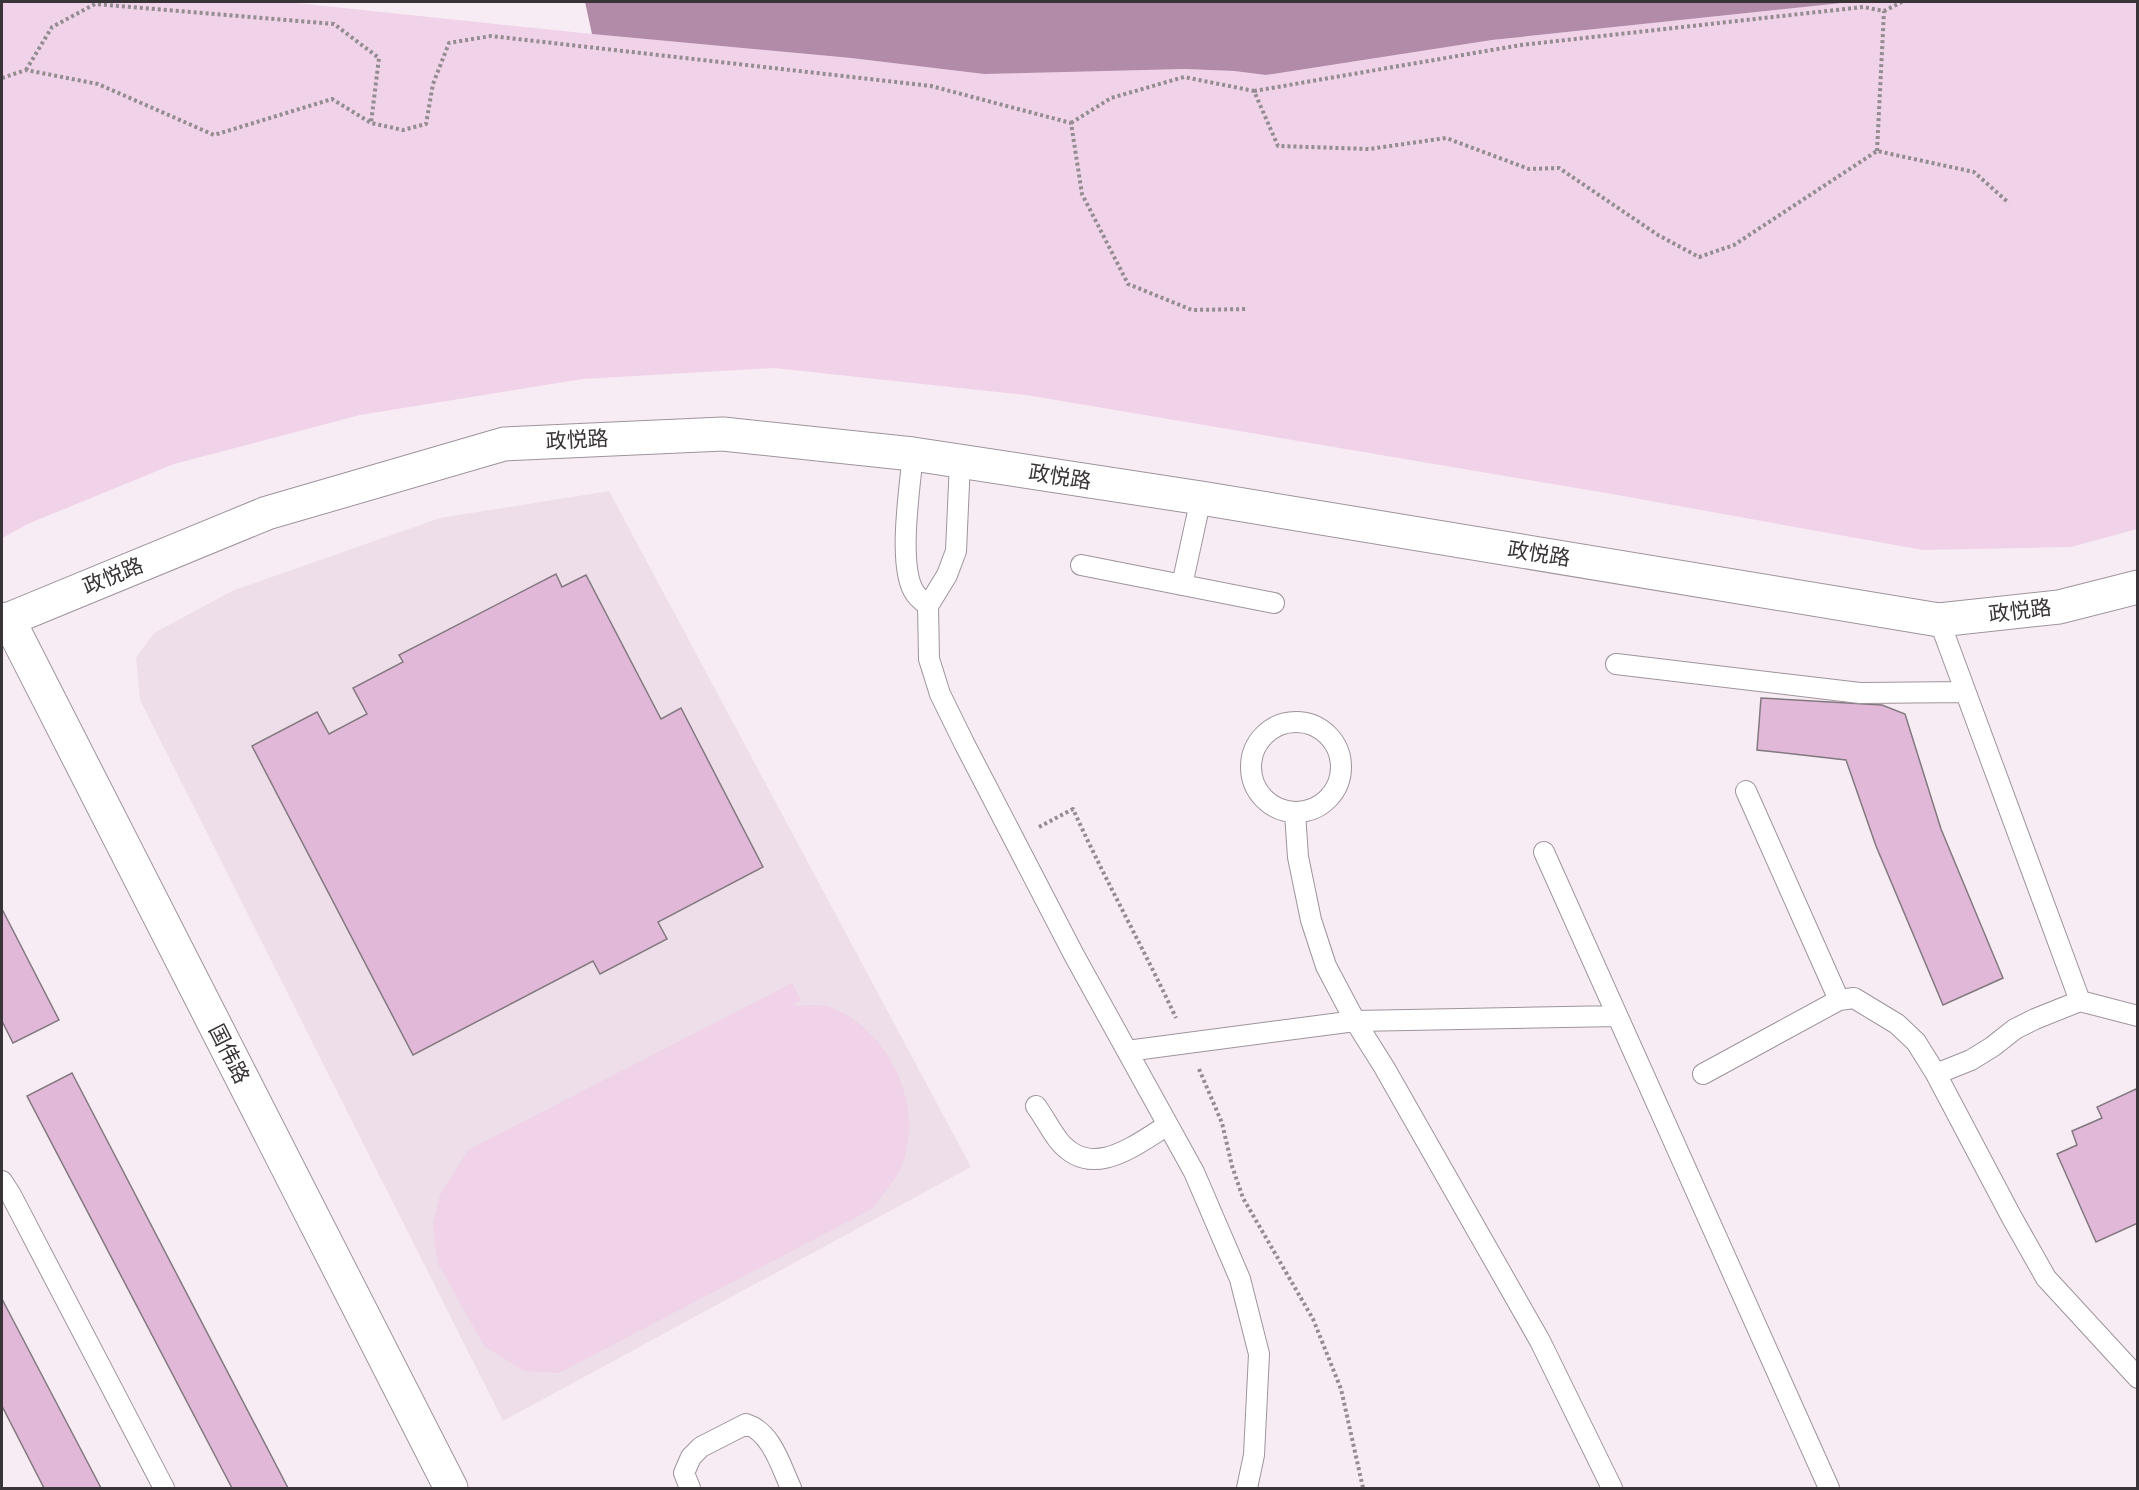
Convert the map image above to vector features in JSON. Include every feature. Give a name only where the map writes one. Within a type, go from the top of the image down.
[{"type":"street","name":"政悦路","points":[[5,620],[267,513],[504,444],[723,434],[913,454],[1201,498],[1939,620],[2059,607],[2138,587]]},
{"type":"street","name":"国伟路","points":[[5,620],[451,1488]]},
{"type":"lane","points":[[913,454],[906,563],[914,592],[928,606]]},
{"type":"lane","points":[[960,462],[956,551],[947,575],[928,606],[929,659],[940,694],[1014,840],[1194,1172],[1240,1279],[1259,1354],[1254,1455],[1247,1488]]},
{"type":"lane","points":[[1182,585],[1201,498]]},
{"type":"lane","points":[[1080,565],[1274,603]]},
{"type":"lane","points":[[1939,620],[2080,1001]]},
{"type":"lane","points":[[1616,664],[1860,693],[1965,692]]},
{"type":"lane","points":[[1284,723],[1307,723],[1328,735],[1338,751],[1341,767],[1337,787],[1322,804],[1311,810],[1295,813],[1283,811],[1269,804],[1257,790],[1251,771],[1251,762],[1256,747],[1270,730],[1284,723]]},
{"type":"lane","points":[[1746,791],[1839,1000]]},
{"type":"lane","points":[[1295,813],[1298,857],[1311,920],[1326,966],[1355,1022],[1384,1067],[1540,1341],[1612,1488]]},
{"type":"lane","points":[[1544,852],[1829,1488]]},
{"type":"lane","points":[[1703,1074],[1839,1000],[1854,998],[1897,1024],[1916,1042],[1936,1074],[2046,1278],[2138,1378]]},
{"type":"lane","points":[[1936,1074],[1971,1060],[2015,1029],[2080,1001],[2138,1016]]},
{"type":"lane","points":[[1127,1051],[1355,1022],[1617,1016]]},
{"type":"lane","points":[[1036,1106],[1060,1142],[1077,1156],[1102,1160],[1125,1151],[1168,1125]]},
{"type":"lane","points":[[2,1181],[164,1488]]},
{"type":"lane","points":[[690,1488],[684,1473],[691,1457],[700,1447],[746,1424],[756,1427],[767,1439],[791,1488]]},
{"type":"path","points":[[2,78],[26,70],[98,84],[214,135],[332,99],[371,123],[403,130],[426,124],[434,84],[448,43],[491,36],[931,86],[1071,123],[1111,98],[1184,77],[1254,91],[1521,45],[1863,7],[1884,11],[1902,2]]},
{"type":"path","points":[[26,70],[52,27],[95,4],[334,24],[379,58],[371,123]]},
{"type":"path","points":[[1877,151],[1884,11]]},
{"type":"path","points":[[1254,91],[1278,146],[1369,149],[1446,138],[1529,169],[1559,168],[1658,235],[1699,257],[1734,245],[1877,151],[1974,172],[2009,203]]},
{"type":"path","points":[[1071,123],[1082,194],[1128,284],[1192,310],[1248,309]]},
{"type":"path","points":[[1014,840],[1073,809],[1103,874],[1145,951],[1188,1043],[1222,1123],[1232,1166],[1243,1198],[1313,1319],[1341,1389],[1363,1488]]},
{"type":"shaded area","points":[[2,2],[287,2],[851,58],[984,74],[1184,69],[1266,75],[1492,40],[1851,2],[2137,2],[2137,529],[2071,547],[1923,550],[1612,494],[1026,395],[774,368],[583,379],[360,415],[174,464],[30,523],[2,538]]},
{"type":"shaded area","points":[[585,2],[1851,2],[1492,40],[1266,75],[1185,69],[984,74],[851,58],[592,34]]},
{"type":"shaded area","points":[[609,491],[971,1167],[503,1421],[140,700],[136,658],[154,633],[232,591],[440,518]]},
{"type":"shaded area","points":[[792,983],[801,1000],[793,1005],[826,1006],[852,1018],[871,1034],[886,1053],[898,1075],[906,1099],[909,1124],[907,1148],[899,1172],[872,1209],[559,1373],[524,1371],[484,1346],[437,1262],[433,1224],[440,1195],[468,1150]]},
{"type":"building","points":[[556,574],[562,587],[586,575],[661,719],[681,708],[763,867],[658,922],[667,939],[600,974],[593,961],[413,1055],[252,746],[317,712],[329,734],[367,714],[353,688],[403,662],[399,655]]},
{"type":"building","points":[[1761,698],[1882,705],[1905,714],[1941,829],[2003,978],[1943,1005],[1876,846],[1846,760],[1757,750]]},
{"type":"building","points":[[2,909],[59,1020],[13,1043],[2,1021]]},
{"type":"building","points":[[72,1073],[288,1488],[232,1488],[27,1096]]},
{"type":"building","points":[[2136,1089],[2138,1093],[2138,1223],[2096,1242],[2057,1154],[2077,1145],[2072,1131],[2102,1118],[2097,1107]]},
{"type":"building","points":[[2,1299],[101,1488],[44,1488],[2,1406]]}]
